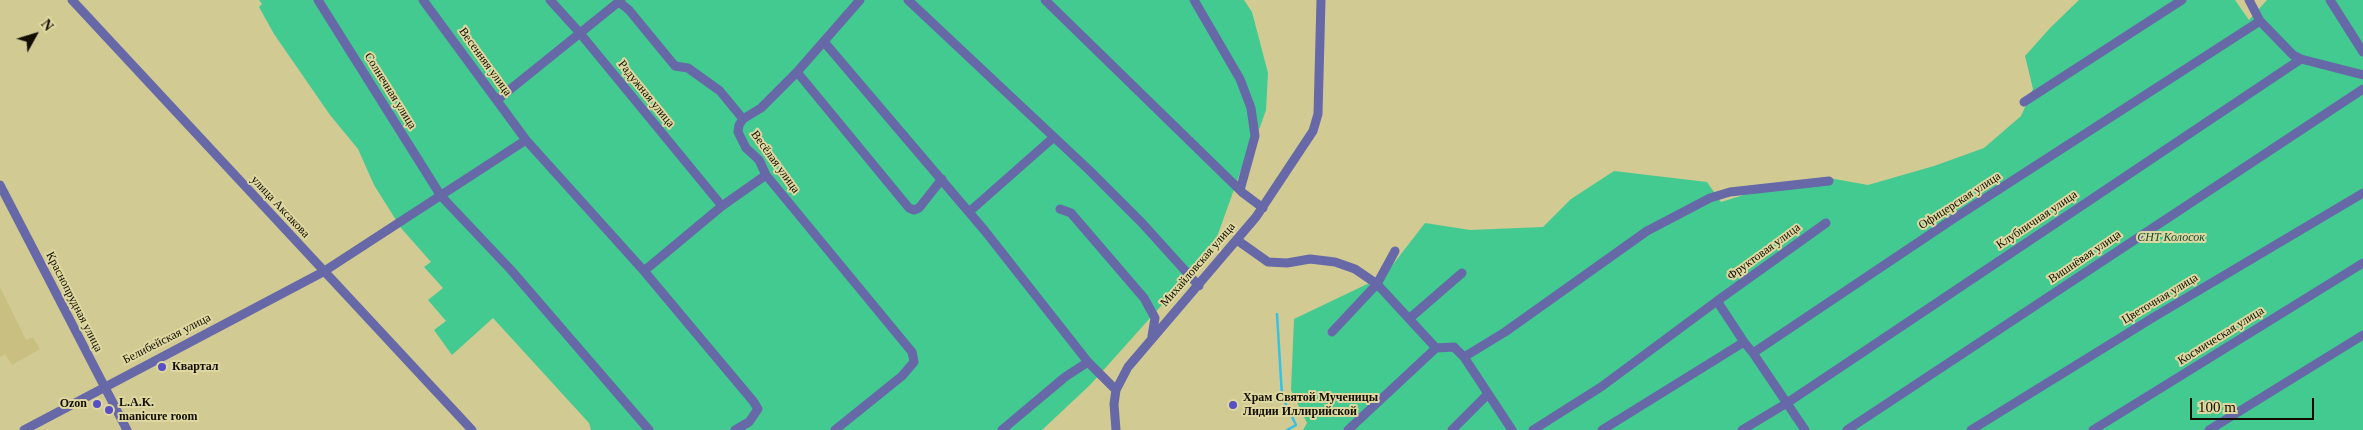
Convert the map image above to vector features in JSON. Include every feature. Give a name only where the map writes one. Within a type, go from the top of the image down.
[{"type":"street","name":"улица Аксакова","points":[[72,0],[472,430]]},
{"type":"street","name":"Солнечная улица","points":[[318,0],[441,196],[510,270],[649,430]]},
{"type":"street","name":"Весенняя улица","points":[[423,0],[526,140],[644,271],[753,401],[758,410],[750,422],[735,430]]},
{"type":"street","name":"Радужная улица","points":[[550,0],[579,32],[722,206]]},
{"type":"street","points":[[743,120],[761,108],[798,72],[825,43],[860,0]]},
{"type":"street","points":[[908,0],[1054,137],[1142,223],[1199,286]]},
{"type":"street","points":[[1045,0],[1240,190],[1263,208]]},
{"type":"street","points":[[1194,0],[1240,79],[1251,108],[1255,136],[1240,190]]},
{"type":"street","name":"Михайловская улица","points":[[1116,390],[1128,368],[1152,336],[1199,286],[1263,208],[1313,131],[1318,114],[1322,0]]},
{"type":"street","points":[[2024,102],[2182,0]]},
{"type":"street","points":[[2249,0],[2260,21],[2281,44],[2301,59],[2363,76]]},
{"type":"street","points":[[2330,0],[2363,52]]},
{"type":"street","points":[[497,100],[579,32],[620,1]]},
{"type":"street","name":"Весёлая улица","points":[[620,1],[675,66],[688,68],[720,90],[743,120],[739,125],[738,132],[746,148],[760,160],[766,175],[912,352],[914,362],[902,376],[835,430]]},
{"type":"street","name":"Офицерская улица","points":[[1753,353],[1953,219],[2260,21]]},
{"type":"street","points":[[825,43],[942,179],[1088,362],[1116,390],[1114,404],[1116,430]]},
{"type":"street","name":"Клубничная улица","points":[[1742,430],[1787,403],[2301,59]]},
{"type":"street","points":[[798,72],[909,208],[914,210],[919,208],[942,179]]},
{"type":"street","name":"Вишнёвая улица","points":[[1847,430],[2363,89]]},
{"type":"street","points":[[969,212],[1054,137]]},
{"type":"street","name":"Белибейская улица","points":[[24,430],[104,386],[323,272],[526,140]]},
{"type":"street","points":[[644,271],[722,206],[766,175]]},
{"type":"street","points":[[1464,357],[1505,332],[1647,231],[1710,198],[1730,192],[1829,181]]},
{"type":"street","name":"Краснопрудная улица","points":[[0,185],[127,430]]},
{"type":"street","name":"Цветочная улица","points":[[1971,430],[2154,317],[2363,193]]},
{"type":"street","points":[[1060,209],[1071,213],[1144,298],[1155,318],[1152,336]]},
{"type":"street","name":"Фруктовая улица","points":[[1532,430],[1601,387],[1826,223]]},
{"type":"street","points":[[1237,240],[1268,262],[1287,263],[1310,259],[1335,262],[1355,269],[1377,284],[1436,348]]},
{"type":"street","points":[[1332,332],[1377,284],[1395,251]]},
{"type":"street","name":"Космическая улица","points":[[2093,430],[2363,263]]},
{"type":"street","points":[[1410,318],[1462,273]]},
{"type":"street","points":[[1717,302],[1805,430]]},
{"type":"street","points":[[2209,430],[2363,335]]},
{"type":"street","points":[[1602,430],[1744,342]]},
{"type":"street","points":[[1348,430],[1436,348],[1454,347],[1464,357],[1487,395],[1512,430]]},
{"type":"street","points":[[1002,430],[1065,377],[1088,362]]},
{"type":"street","points":[[1452,430],[1487,395]]},
{"type":"shaded area","points":[[0,287],[26,340],[33,337],[40,349],[12,365],[5,354],[0,357]]},
{"type":"green space","points":[[259,0],[1244,0],[1252,12],[1268,73],[1266,110],[1260,127],[1250,145],[1213,248],[1090,385],[1042,430],[591,430],[589,423],[493,318],[452,355],[434,330],[446,321],[428,300],[443,288],[424,267],[431,262],[401,228],[374,185],[358,149],[330,115],[274,34],[259,7],[262,4]]},
{"type":"green space","name":"СНТ Колосок","points":[[2079,0],[2235,0],[2249,20],[2267,0],[2363,0],[2363,430],[1303,430],[1307,423],[1291,390],[1294,319],[1384,276],[1425,223],[1470,230],[1543,227],[1571,199],[1614,171],[1707,182],[1721,202],[1779,184],[1829,178],[1868,185],[1934,166],[1984,148],[2021,116],[2033,89],[2025,56]]},
{"type":"waterway","points":[[1277,314],[1282,396],[1296,425],[1287,430]]},
{"type":"place","name":"Квартал","points":[[162,367]]},
{"type":"place","name":"Ozon","points":[[97,404]]},
{"type":"place","name":"Храм Святой Мученицы Лидии Иллирийской","points":[[1233,405]]},
{"type":"place","name":"L.A.K. manicure room","points":[[109,410]]}]
